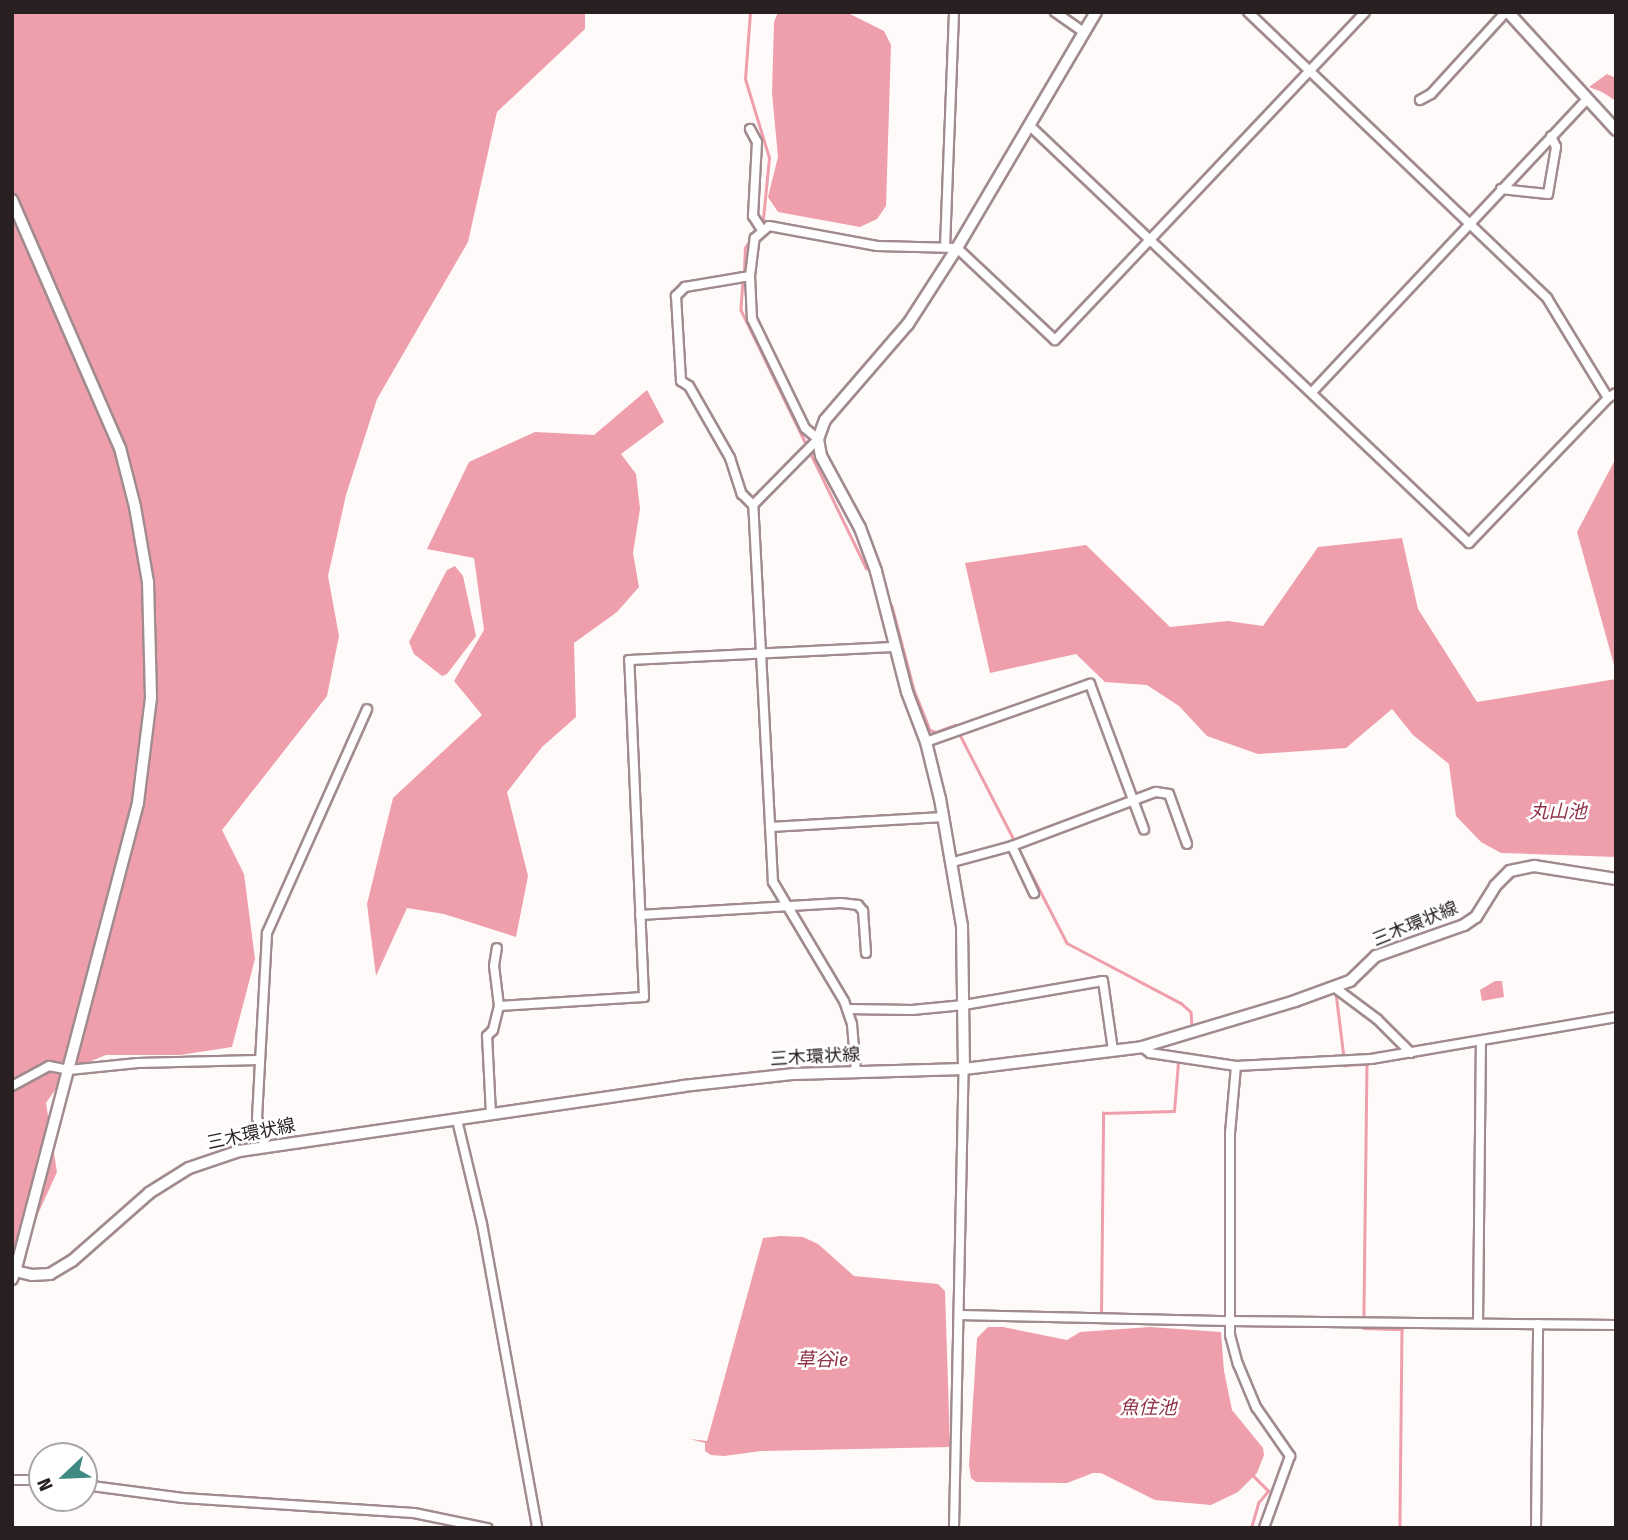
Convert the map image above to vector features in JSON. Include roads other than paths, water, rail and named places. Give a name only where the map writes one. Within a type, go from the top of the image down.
[{"type":"main road","points":[[1507,12],[1616,130]]},
{"type":"main road","name":"三木環状線","points":[[13,1275],[50,1274],[72,1261],[149,1193],[189,1168],[230,1153],[683,1086],[794,1074],[964,1069],[1142,1046],[1350,981],[1377,956],[1464,925],[1476,917],[1495,886],[1510,871],[1534,866],[1616,879]]},
{"type":"street","points":[[945,247],[954,12]]},
{"type":"street","points":[[1055,12],[1084,32]]},
{"type":"street","points":[[753,505],[818,439],[825,420],[908,324],[957,248],[1096,12]]},
{"type":"street","points":[[1029,125],[1314,391],[1469,543],[1612,395],[1547,298],[1248,12]]},
{"type":"street","points":[[954,1528],[964,1005],[962,926],[953,862],[926,742],[907,692],[876,570],[860,528],[821,456],[818,439],[805,429],[752,319],[750,276],[755,238],[769,226],[877,246],[957,248],[1055,340],[1365,12]]},
{"type":"street","points":[[1420,100],[1431,94],[1507,12]]},
{"type":"street","points":[[1314,391],[1587,99]]},
{"type":"street","points":[[750,129],[757,142],[753,216],[762,230]]},
{"type":"street","points":[[1501,189],[1548,194],[1556,147],[1551,136]]},
{"type":"street","points":[[12,200],[120,448],[135,507],[148,582],[151,698],[138,803],[13,1275]]},
{"type":"street","points":[[750,276],[685,288],[676,296],[681,381],[689,386],[730,458],[742,494],[753,505],[773,882],[848,1009],[856,1072]]},
{"type":"street","points":[[499,1006],[644,997],[629,660],[894,647]]},
{"type":"street","points":[[926,742],[1090,684],[1144,828]]},
{"type":"street","points":[[265,1147],[257,1118],[258,1060],[267,933],[368,709]]},
{"type":"street","points":[[953,862],[1012,846],[1156,792],[1169,794],[1187,844]]},
{"type":"street","points":[[770,827],[944,817]]},
{"type":"street","points":[[1012,846],[1034,893]]},
{"type":"street","points":[[640,915],[841,903],[858,905],[863,911],[866,953]]},
{"type":"street","points":[[491,1114],[486,1036],[494,1030],[499,1006],[494,965],[497,948]]},
{"type":"street","points":[[848,1009],[912,1010],[964,1005],[1103,981],[1113,1050]]},
{"type":"street","points":[[1334,987],[1377,1018],[1411,1054]]},
{"type":"street","points":[[1142,1046],[1150,1053],[1236,1066],[1371,1059],[1616,1017]]},
{"type":"street","points":[[1478,1323],[1481,1041]]},
{"type":"street","points":[[12,1086],[49,1066],[69,1070],[138,1063],[258,1060]]},
{"type":"street","points":[[1236,1066],[1230,1133],[1229,1321],[1238,1364],[1256,1407],[1290,1456],[1264,1528]]},
{"type":"street","points":[[457,1120],[482,1224],[537,1528]]},
{"type":"street","points":[[958,1315],[1616,1325]]},
{"type":"street","points":[[1536,1528],[1538,1324]]},
{"type":"street","points":[[98,1487],[183,1498],[414,1513],[487,1528]]},
{"type":"waterway","points":[[744,273],[745,248],[763,219],[769,158],[745,79],[750,12]]},
{"type":"waterway","points":[[743,280],[741,310],[866,568]]},
{"type":"waterway","points":[[892,606],[914,690],[930,730],[936,732],[955,725],[1067,943],[1181,1003],[1191,1012],[1192,1027]]},
{"type":"waterway","points":[[1336,993],[1345,1065],[1367,1064],[1364,1328],[1402,1329],[1400,1528]]},
{"type":"waterway","points":[[1101,1315],[1103,1113],[1174,1111],[1178,1062]]},
{"type":"waterway","points":[[1251,1528],[1258,1503],[1268,1491],[1254,1477]]},
{"type":"water label","name":"丸山池","points":[[1558,812]]},
{"type":"water label","name":"草谷ie","points":[[822,1360]]},
{"type":"water label","name":"魚住池","points":[[1148,1408]]}]
